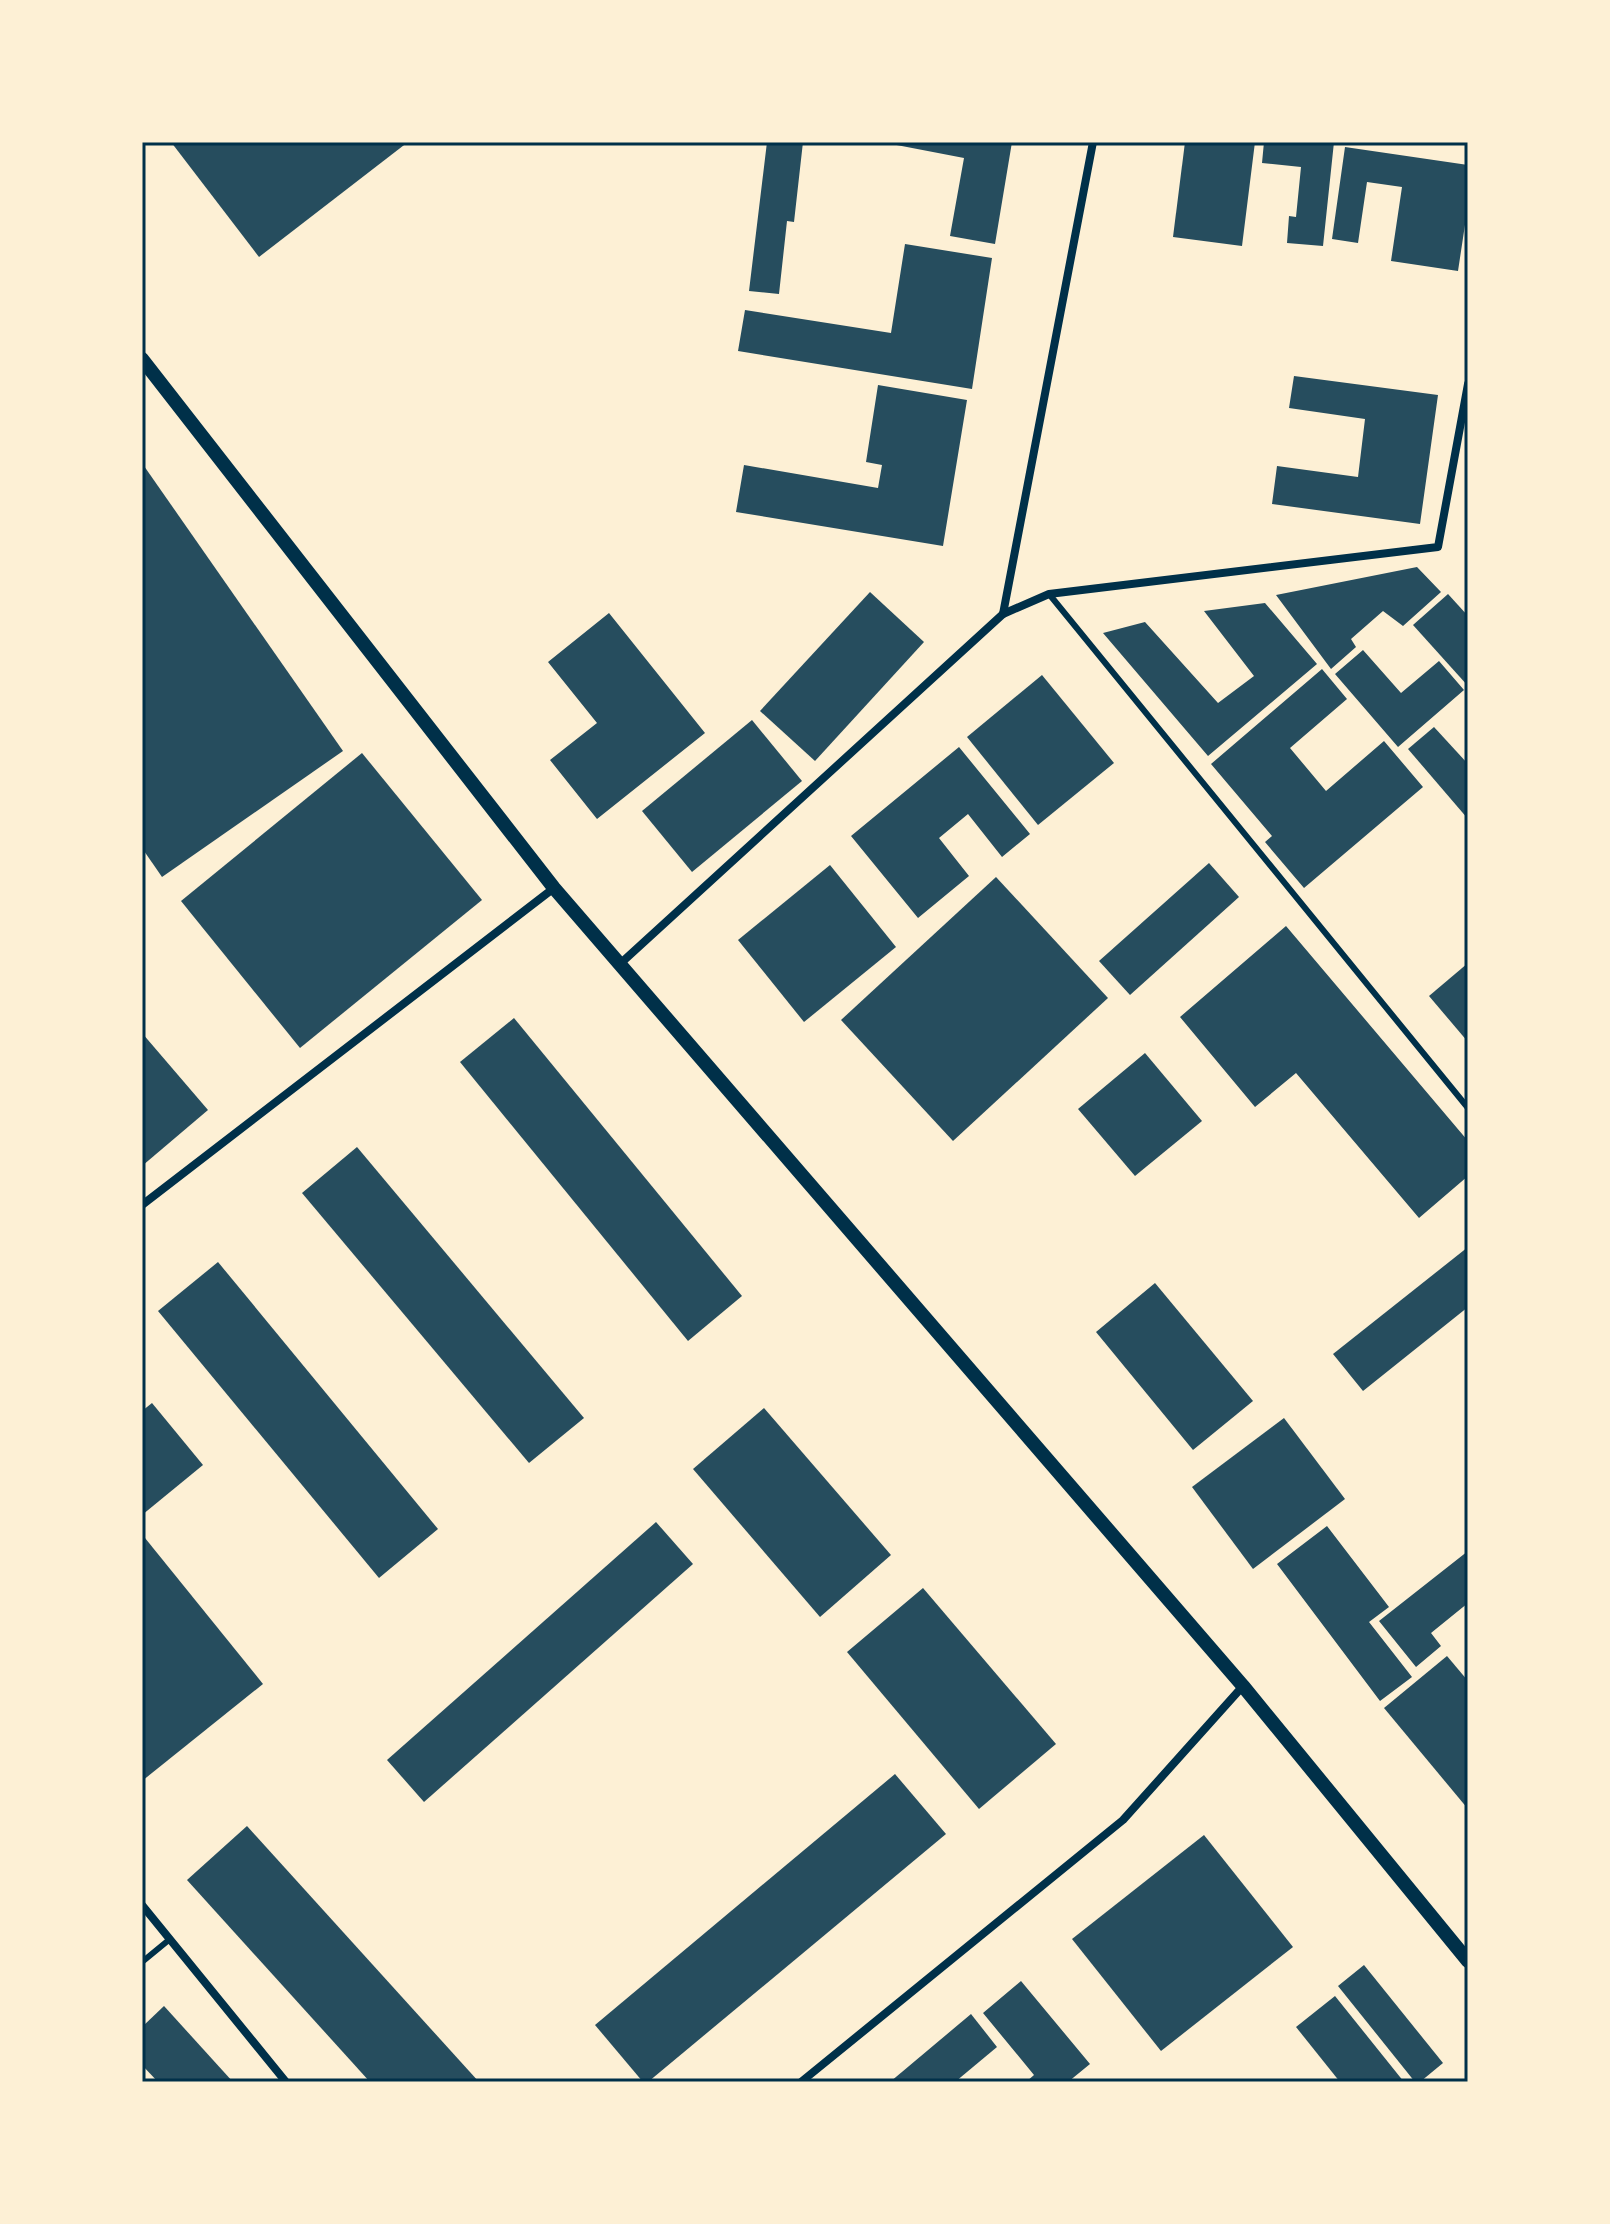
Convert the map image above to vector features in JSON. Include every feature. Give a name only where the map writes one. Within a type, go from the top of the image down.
[{"type":"street","points":[[1003,614],[1093,142]]},
{"type":"street","points":[[142,359],[554,888],[1243,1686],[1468,1961]]},
{"type":"street","points":[[621,963],[1003,614],[1049,594],[1438,547],[1468,384]]},
{"type":"street","points":[[142,1205],[554,888]]},
{"type":"street","points":[[801,2082],[1123,1820],[1243,1686]]},
{"type":"street","points":[[142,1905],[286,2082]]},
{"type":"lane","points":[[1049,594],[1468,1108]]},
{"type":"lane","points":[[142,1962],[170,1939]]},
{"type":"building","points":[[171,142],[408,142],[259,257]]},
{"type":"building","points":[[767,142],[803,142],[794,222],[787,221],[779,294],[749,291]]},
{"type":"building","points":[[881,142],[1012,142],[995,244],[950,236],[964,158]]},
{"type":"building","points":[[1185,142],[1255,142],[1242,246],[1173,237]]},
{"type":"building","points":[[1264,142],[1334,142],[1323,246],[1287,243],[1289,216],[1296,217],[1301,167],[1262,163]]},
{"type":"building","points":[[1345,147],[1468,165],[1468,205],[1458,271],[1391,261],[1402,187],[1367,182],[1358,243],[1332,239]]},
{"type":"building","points":[[905,244],[992,258],[972,389],[738,351],[745,310],[891,333]]},
{"type":"building","points":[[1294,376],[1438,395],[1420,524],[1272,504],[1277,466],[1358,477],[1365,419],[1289,408]]},
{"type":"building","points":[[878,385],[967,400],[943,546],[736,512],[744,465],[878,488],[882,465],[866,462]]},
{"type":"building","points":[[144,466],[343,751],[162,877],[142,848]]},
{"type":"building","points":[[1417,567],[1441,592],[1403,626],[1383,611],[1351,639],[1356,647],[1331,669],[1276,595]]},
{"type":"building","points":[[870,592],[924,642],[815,761],[760,711]]},
{"type":"building","points":[[1448,594],[1468,616],[1468,686],[1413,625]]},
{"type":"building","points":[[1265,603],[1317,664],[1208,756],[1103,633],[1145,622],[1218,703],[1254,676],[1204,611]]},
{"type":"building","points":[[609,613],[705,733],[597,819],[550,760],[597,723],[548,662]]},
{"type":"building","points":[[1363,650],[1401,693],[1439,661],[1464,690],[1398,747],[1335,674]]},
{"type":"building","points":[[1322,669],[1347,699],[1290,748],[1326,791],[1384,741],[1423,787],[1304,888],[1265,842],[1272,836],[1211,764]]},
{"type":"building","points":[[1042,675],[1114,763],[1038,825],[967,737]]},
{"type":"building","points":[[752,720],[802,781],[692,872],[642,811]]},
{"type":"building","points":[[1434,727],[1468,764],[1468,819],[1408,749]]},
{"type":"building","points":[[959,747],[1030,834],[1002,857],[968,814],[939,838],[969,876],[918,918],[851,836]]},
{"type":"building","points":[[362,753],[482,900],[300,1048],[181,901]]},
{"type":"building","points":[[1209,863],[1239,897],[1130,995],[1099,961]]},
{"type":"building","points":[[830,865],[896,947],[804,1022],[738,940]]},
{"type":"building","points":[[996,877],[1108,998],[953,1141],[841,1020]]},
{"type":"building","points":[[1286,926],[1468,1141],[1468,1176],[1419,1218],[1296,1073],[1255,1107],[1180,1017]]},
{"type":"building","points":[[1468,963],[1468,1042],[1429,996]]},
{"type":"building","points":[[514,1018],[742,1296],[688,1341],[460,1062]]},
{"type":"building","points":[[142,1033],[208,1110],[142,1166]]},
{"type":"building","points":[[1145,1053],[1202,1121],[1135,1176],[1078,1109]]},
{"type":"building","points":[[357,1147],[584,1418],[529,1463],[302,1193]]},
{"type":"building","points":[[1468,1247],[1468,1307],[1363,1391],[1333,1354]]},
{"type":"building","points":[[218,1262],[438,1529],[379,1578],[158,1311]]},
{"type":"building","points":[[1155,1283],[1253,1401],[1193,1450],[1096,1332]]},
{"type":"building","points":[[152,1403],[203,1465],[142,1515],[142,1411]]},
{"type":"building","points":[[764,1408],[891,1555],[820,1617],[693,1469]]},
{"type":"building","points":[[1284,1418],[1345,1499],[1253,1569],[1192,1487]]},
{"type":"building","points":[[656,1522],[693,1564],[424,1802],[387,1760]]},
{"type":"building","points":[[1327,1526],[1389,1607],[1369,1622],[1412,1677],[1380,1701],[1277,1564]]},
{"type":"building","points":[[145,1538],[263,1684],[142,1781],[142,1540]]},
{"type":"building","points":[[1468,1551],[1468,1603],[1431,1633],[1441,1646],[1416,1667],[1379,1621]]},
{"type":"building","points":[[923,1588],[1056,1744],[979,1809],[847,1652]]},
{"type":"building","points":[[1447,1656],[1468,1681],[1468,1809],[1384,1708]]},
{"type":"building","points":[[895,1774],[946,1834],[648,2082],[643,2082],[595,2025]]},
{"type":"building","points":[[247,1826],[479,2082],[370,2082],[187,1880]]},
{"type":"building","points":[[1204,1835],[1293,1947],[1161,2051],[1072,1939]]},
{"type":"building","points":[[1364,1965],[1443,2063],[1420,2082],[1415,2082],[1338,1986]]},
{"type":"building","points":[[1021,1981],[1090,2064],[1068,2082],[1026,2082],[1034,2075],[983,2013]]},
{"type":"building","points":[[1335,1996],[1404,2082],[1340,2082],[1296,2027]]},
{"type":"building","points":[[164,2006],[233,2082],[158,2082],[142,2065],[142,2027]]},
{"type":"building","points":[[971,2014],[997,2047],[955,2082],[890,2082]]}]
